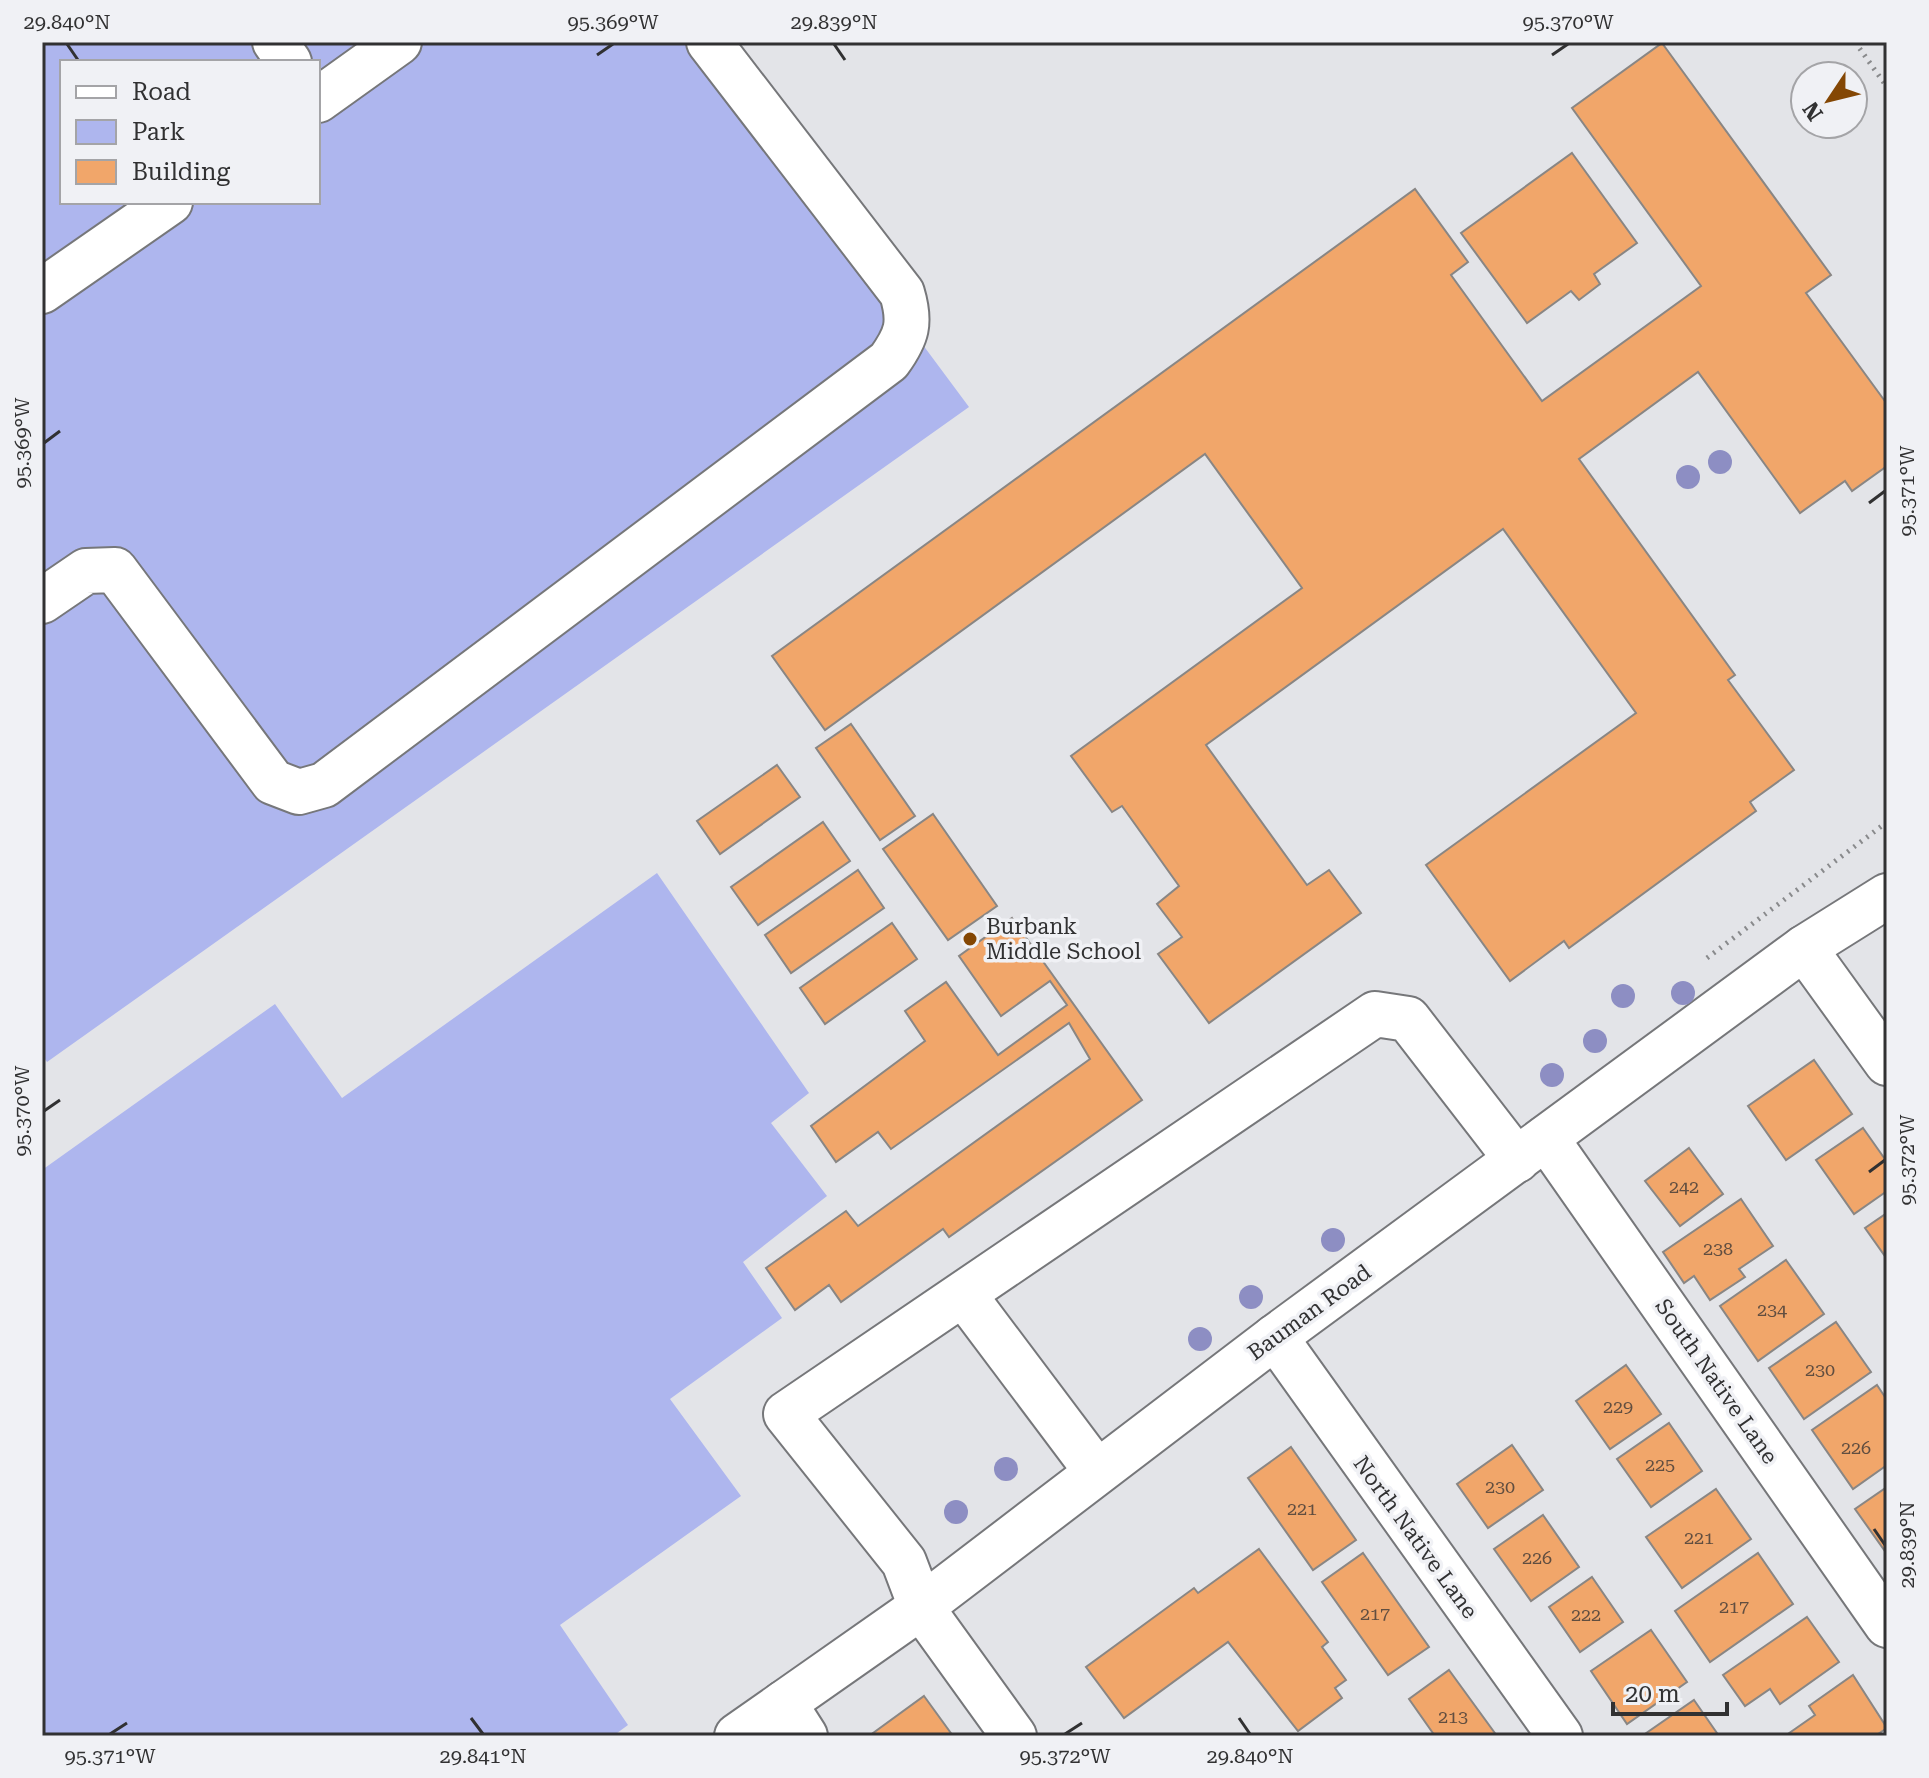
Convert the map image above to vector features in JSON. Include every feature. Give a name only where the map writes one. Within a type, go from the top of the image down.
[{"type":"street","points":[[275,42],[288,60]]},
{"type":"street","points":[[320,99],[399,42]]},
{"type":"street","points":[[42,601],[86,571],[115,570],[273,782],[299,792],[324,785],[889,361],[907,337],[909,315],[902,293],[709,42]]},
{"type":"street","points":[[42,291],[167,204]]},
{"type":"street","name":"Bauman Road","points":[[737,1736],[794,1720],[921,1607],[1275,1337],[1804,948],[1887,896]]},
{"type":"street","points":[[1804,948],[1887,1063]]},
{"type":"street","name":"South Native Lane","points":[[921,1607],[904,1562],[786,1414],[1375,1014],[1408,1019],[1605,1222],[1887,1625]]},
{"type":"street","points":[[964,1295],[1097,1472]]},
{"type":"street","name":"North Native Lane","points":[[1275,1337],[1560,1736]]},
{"type":"street","points":[[921,1607],[1014,1736]]},
{"type":"path","points":[[1855,42],[1887,87]]},
{"type":"path","points":[[1707,958],[1887,822]]},
{"type":"green space","points":[[42,42],[698,42],[969,407],[47,1062],[42,1055]]},
{"type":"green space","points":[[657,873],[809,1093],[771,1123],[827,1196],[743,1262],[782,1318],[670,1399],[741,1496],[560,1625],[628,1725],[613,1736],[44,1736],[42,1170],[275,1004],[342,1098]]},
{"type":"building","points":[[1662,43],[1831,275],[1806,293],[1887,404],[1887,466],[1852,491],[1845,481],[1800,513],[1698,372],[1579,459],[1735,675],[1728,680],[1794,770],[1750,802],[1756,811],[1569,948],[1564,941],[1510,981],[1426,865],[1636,713],[1503,529],[1206,745],[1307,885],[1329,870],[1361,913],[1209,1023],[1158,954],[1182,937],[1157,904],[1179,886],[1122,806],[1112,812],[1071,756],[1302,588],[1205,454],[825,730],[772,656],[1415,189],[1468,262],[1451,275],[1542,401],[1701,286],[1572,108]]},
{"type":"building","points":[[1572,153],[1637,243],[1594,274],[1600,284],[1579,300],[1571,291],[1527,323],[1461,233]]},
{"type":"building","points":[[851,724],[915,816],[880,840],[816,748]]},
{"type":"building","points":[[777,765],[800,797],[720,854],[697,821]]},
{"type":"building","points":[[933,814],[997,906],[948,940],[883,849]]},
{"type":"building","points":[[823,822],[850,861],[758,925],[731,887]]},
{"type":"building","points":[[858,870],[884,908],[791,973],[765,935]]},
{"type":"building","points":[[1012,918],[1142,1100],[949,1237],[943,1229],[841,1302],[829,1285],[795,1310],[766,1268],[846,1211],[858,1226],[1090,1059],[1069,1023],[891,1149],[878,1132],[836,1162],[811,1126],[925,1041],[905,1011],[946,982],[998,1055],[1067,1005],[1050,981],[1001,1016],[959,956]]},
{"type":"building","points":[[892,923],[917,959],[825,1024],[800,988]]},
{"type":"building","points":[[1814,1060],[1852,1114],[1786,1160],[1748,1106]]},
{"type":"building","points":[[1863,1128],[1887,1162],[1887,1191],[1854,1214],[1816,1160]]},
{"type":"building","points":[[1689,1148],[1723,1194],[1680,1226],[1645,1181]]},
{"type":"building","points":[[1741,1199],[1773,1246],[1739,1269],[1745,1277],[1710,1300],[1694,1276],[1684,1283],[1663,1252]]},
{"type":"building","points":[[1887,1213],[1887,1259],[1865,1228]]},
{"type":"building","points":[[1786,1260],[1824,1314],[1758,1361],[1720,1306]]},
{"type":"building","points":[[1836,1322],[1871,1372],[1804,1419],[1769,1368]]},
{"type":"building","points":[[1626,1365],[1661,1414],[1610,1449],[1576,1401]]},
{"type":"building","points":[[1877,1385],[1887,1400],[1887,1465],[1853,1489],[1812,1430]]},
{"type":"building","points":[[1669,1423],[1702,1471],[1651,1507],[1617,1459]]},
{"type":"building","points":[[1512,1445],[1543,1490],[1488,1528],[1457,1484]]},
{"type":"building","points":[[1291,1447],[1356,1540],[1313,1570],[1248,1478]]},
{"type":"building","points":[[1887,1487],[1887,1554],[1855,1509]]},
{"type":"building","points":[[1716,1489],[1751,1539],[1682,1588],[1646,1537]]},
{"type":"building","points":[[1543,1515],[1579,1567],[1531,1601],[1494,1549]]},
{"type":"building","points":[[1259,1549],[1328,1642],[1322,1647],[1346,1680],[1335,1688],[1342,1698],[1298,1731],[1228,1642],[1124,1718],[1086,1667],[1194,1588],[1198,1593]]},
{"type":"building","points":[[1363,1553],[1429,1647],[1388,1675],[1322,1582]]},
{"type":"building","points":[[1758,1553],[1793,1604],[1710,1662],[1675,1611]]},
{"type":"building","points":[[1592,1577],[1623,1622],[1580,1652],[1549,1607]]},
{"type":"building","points":[[1807,1617],[1839,1662],[1780,1704],[1770,1689],[1745,1706],[1723,1675]]},
{"type":"building","points":[[1651,1630],[1687,1682],[1627,1724],[1591,1671]]},
{"type":"building","points":[[1449,1670],[1497,1736],[1435,1736],[1409,1699]]},
{"type":"building","points":[[1853,1675],[1887,1728],[1875,1736],[1785,1736],[1815,1715],[1809,1706]]},
{"type":"building","points":[[924,1696],[953,1736],[869,1736]]},
{"type":"building","points":[[1694,1700],[1719,1736],[1642,1736]]},
{"type":"place","name":"Burbank Middle School","points":[[970,939]]}]
